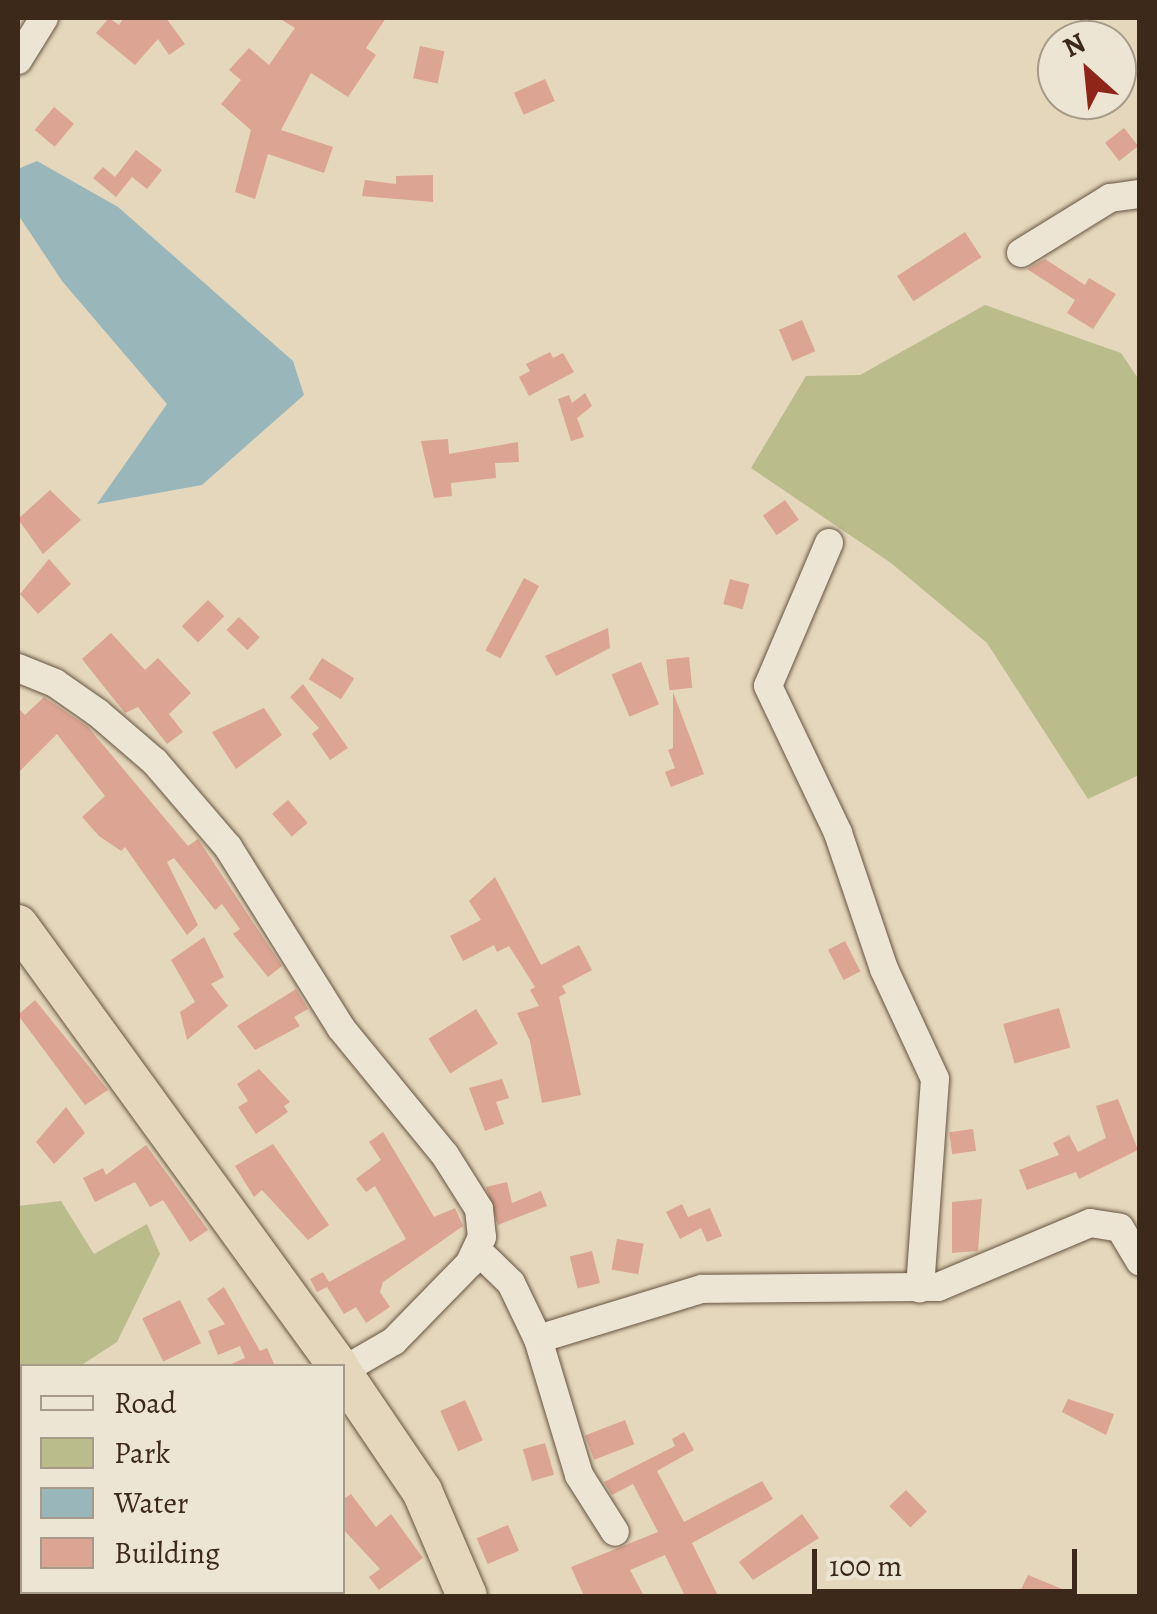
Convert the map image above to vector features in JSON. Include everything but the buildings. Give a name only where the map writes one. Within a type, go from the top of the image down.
[{"type":"highway","points":[[18,925],[337,1364]]},
{"type":"highway","points":[[345,1376],[422,1491],[467,1596]]},
{"type":"street","points":[[18,60],[44,18]]},
{"type":"street","points":[[1021,253],[1110,198],[1140,194]]},
{"type":"street","points":[[829,543],[768,686],[838,833],[884,969],[935,1079],[920,1288]]},
{"type":"street","points":[[18,668],[56,683],[155,762],[228,847],[341,1028],[472,1194],[482,1225],[478,1250],[394,1340],[345,1368]]},
{"type":"street","points":[[538,1339],[702,1288],[920,1288],[966,1279],[1077,1225],[1130,1229],[1140,1261]]},
{"type":"street","points":[[478,1250],[511,1283],[538,1339],[579,1475],[615,1532]]},
{"type":"green space","points":[[985,305],[1121,353],[1139,380],[1139,775],[1088,799],[987,643],[891,563],[751,468],[806,376],[860,375]]},
{"type":"green space","points":[[61,1201],[94,1254],[147,1224],[160,1254],[117,1342],[83,1364],[20,1364],[20,1594],[266,1596],[18,1596],[18,1206]]},
{"type":"water","points":[[37,161],[118,207],[293,361],[304,395],[202,485],[97,504],[167,404],[62,281],[19,216],[18,169]]}]
